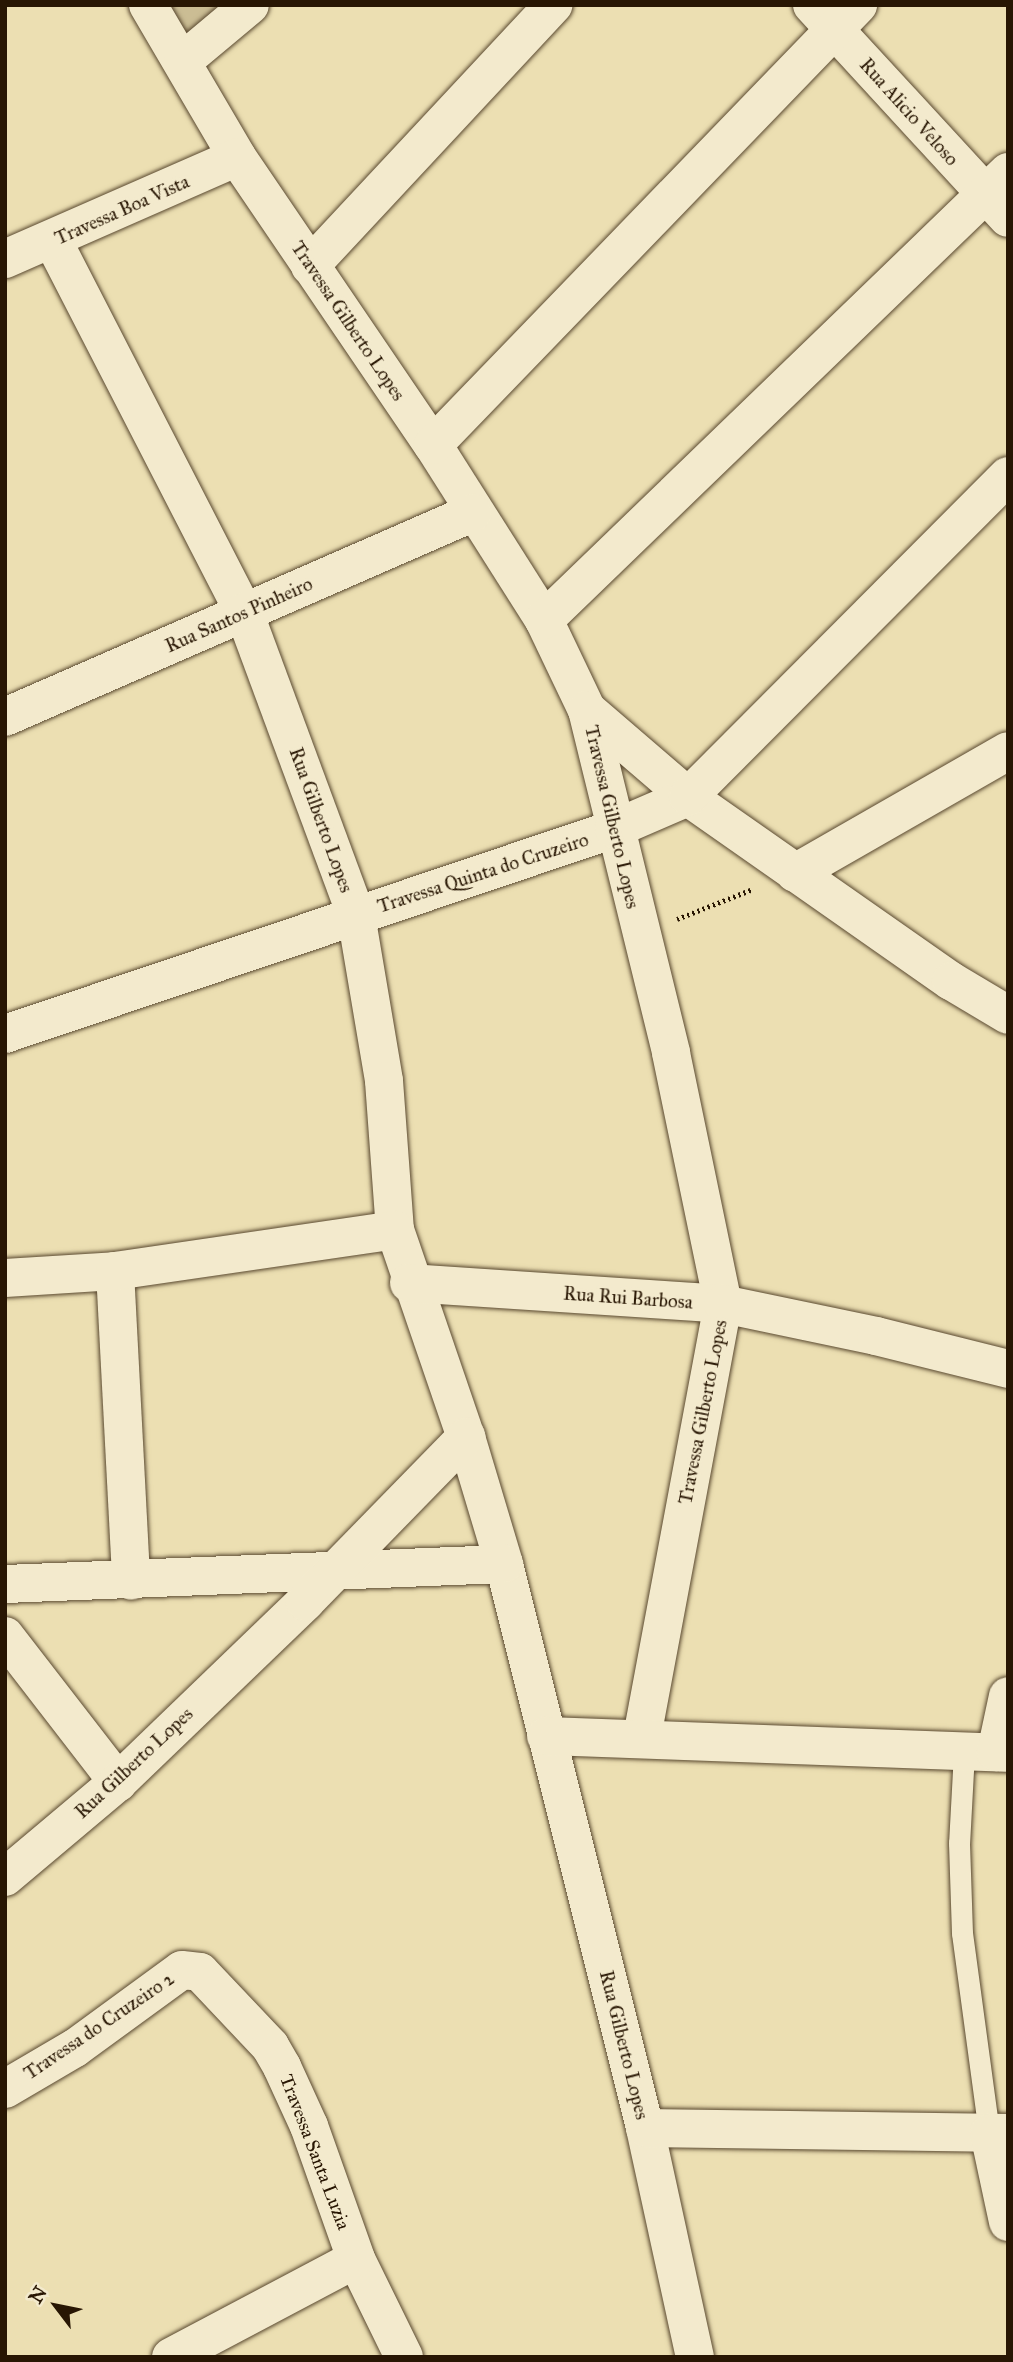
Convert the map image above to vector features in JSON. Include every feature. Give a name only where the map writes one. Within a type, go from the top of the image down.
[{"type":"street","name":"Travessa Gilberto Lopes","points":[[148,5],[237,157],[433,445],[472,513],[544,620],[587,710],[671,1053],[723,1304],[642,1738]]},
{"type":"street","points":[[183,61],[250,5]]},
{"type":"street","points":[[310,266],[553,5]]},
{"type":"street","points":[[433,445],[835,14]]},
{"type":"street","name":"Rua Alicio Veloso","points":[[835,14],[1001,196]]},
{"type":"street","name":"Travessa Boa Vista","points":[[6,259],[54,241],[237,157]]},
{"type":"street","points":[[544,620],[1001,196]]},
{"type":"street","name":"Rua Gilberto Lopes","points":[[54,241],[244,612],[356,915],[384,1081],[395,1230],[409,1283],[466,1437],[504,1564],[645,2128],[695,2357]]},
{"type":"street","name":"Travessa Quinta do Cruzeiro","points":[[5,1034],[614,829],[688,797],[1008,476]]},
{"type":"street","name":"Rua Santos Pinheiro","points":[[5,717],[472,513]]},
{"type":"street","points":[[587,710],[688,797],[795,873],[1008,1015]]},
{"type":"street","points":[[795,873],[1006,753]]},
{"type":"street","points":[[5,1278],[115,1271],[395,1230]]},
{"type":"street","points":[[115,1271],[131,1581]]},
{"type":"street","name":"Rua Rui Barbosa","points":[[409,1283],[723,1304],[876,1336],[1008,1369]]},
{"type":"street","name":"Rua Gilberto Lopes","points":[[5,1877],[118,1782],[335,1571],[466,1437]]},
{"type":"street","points":[[5,1584],[504,1564]]},
{"type":"street","points":[[5,1636],[118,1782]]},
{"type":"street","points":[[546,1736],[989,1752],[1008,1696]]},
{"type":"street","name":"Travessa do Cruzeiro 2","points":[[5,2089],[75,2048],[182,1970],[195,1969]]},
{"type":"street","name":"Travessa Santa Luzia","points":[[195,1969],[270,2046],[309,2126],[356,2259],[404,2357]]},
{"type":"street","points":[[645,2128],[999,2133],[1008,2222]]},
{"type":"street","points":[[171,2357],[356,2259]]},
{"type":"lane","points":[[989,1752],[959,1843],[962,1933],[999,2133]]},
{"type":"path","points":[[640,933],[795,873]]},
{"type":"shaded area","points":[[162,5],[237,5],[188,45]]}]
